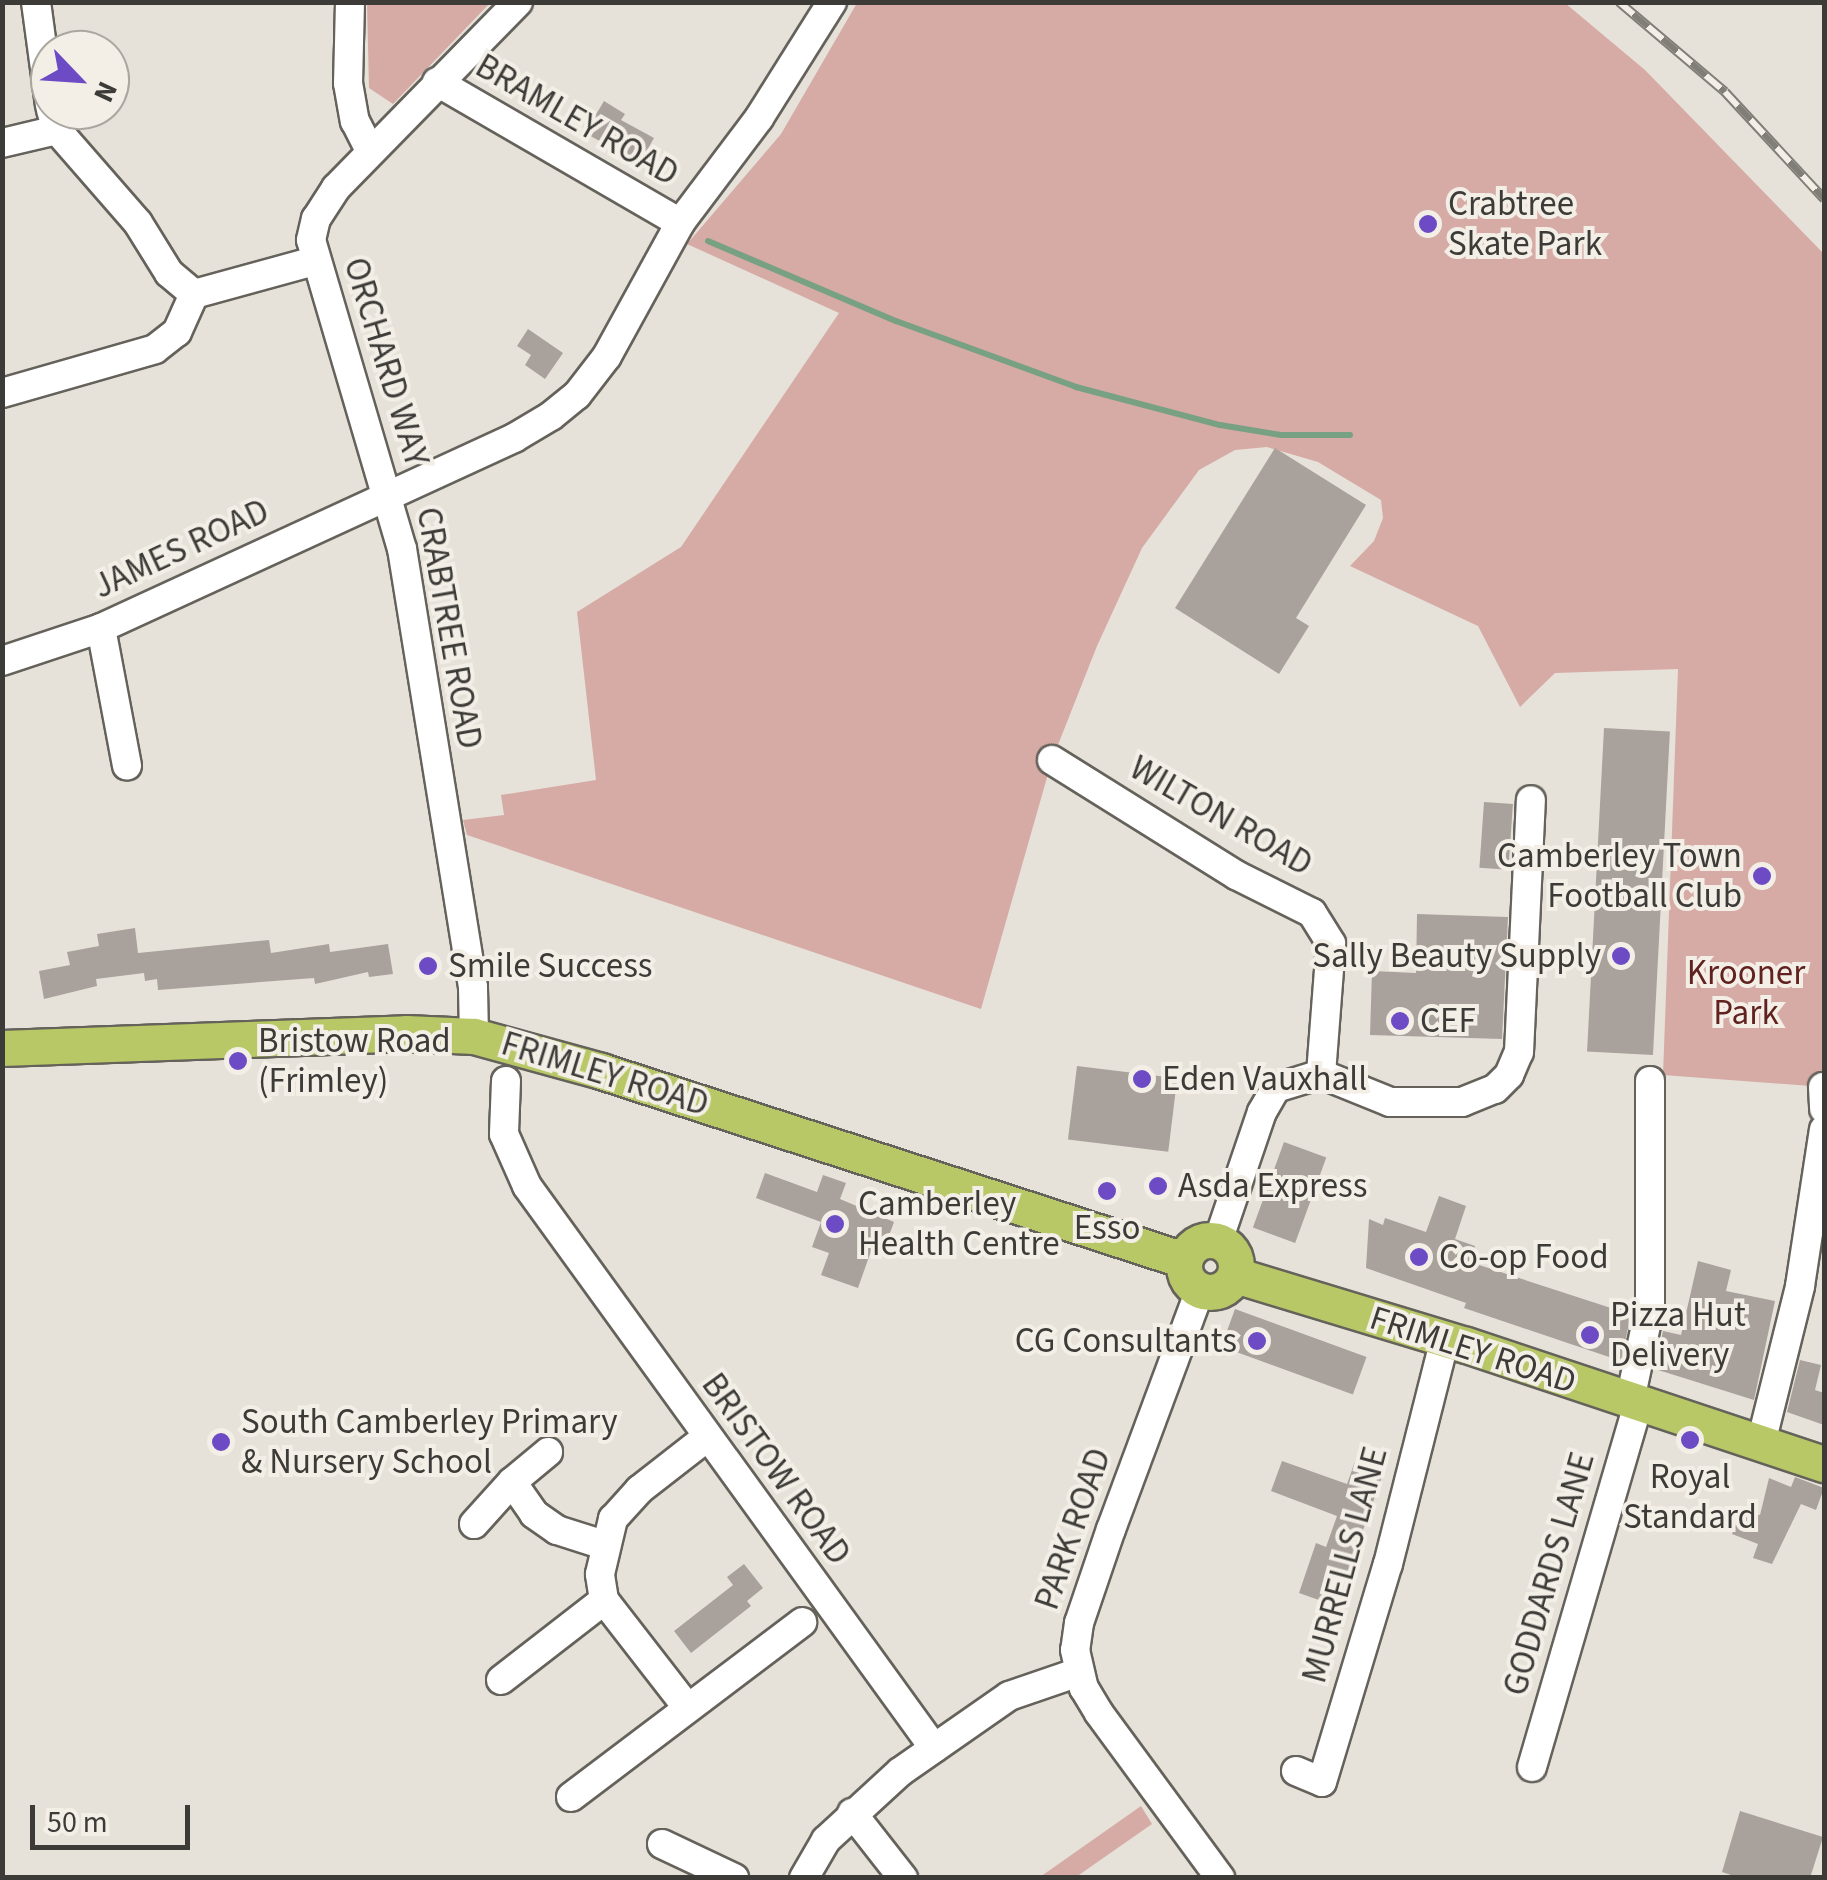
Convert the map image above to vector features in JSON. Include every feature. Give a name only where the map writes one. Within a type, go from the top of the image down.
[{"type":"main road","name":"FRIMLEY ROAD","points":[[2,1048],[406,1033],[474,1036],[601,1071],[1192,1275]]},
{"type":"main road","points":[[1218,1241],[1234,1256],[1234,1275],[1223,1289],[1192,1275],[1194,1244],[1218,1241]]},
{"type":"main road","name":"FRIMLEY ROAD","points":[[1234,1275],[1445,1338],[1824,1464]]},
{"type":"street","points":[[36,2],[40,30]]},
{"type":"street","points":[[350,2],[348,84],[355,121],[370,151]]},
{"type":"street","name":"ORCHARD WAY","points":[[387,496],[310,240],[316,219],[336,188],[518,2]]},
{"type":"street","name":"CRABTREE ROAD","points":[[474,1036],[473,986],[402,550],[387,496],[534,428],[576,395],[607,356],[680,223],[759,118],[832,2]]},
{"type":"street","name":"BRAMLEY ROAD","points":[[437,82],[680,223]]},
{"type":"street","points":[[2,143],[30,128]]},
{"type":"street","points":[[65,130],[138,223],[169,273],[194,294]]},
{"type":"street","points":[[194,294],[316,262]]},
{"type":"street","points":[[2,393],[155,348],[177,332],[194,294]]},
{"type":"street","name":"JAMES ROAD","points":[[2,661],[101,628],[387,496]]},
{"type":"street","points":[[101,628],[127,766]]},
{"type":"street","name":"WILTON ROAD","points":[[1052,760],[1236,875],[1312,913],[1330,944],[1321,1074]]},
{"type":"street","points":[[1218,1241],[1223,1217],[1276,1088],[1321,1074],[1390,1102],[1462,1102],[1495,1089],[1509,1074],[1519,1052],[1531,800]]},
{"type":"street","name":"GODDARDS LANE","points":[[1532,1767],[1634,1401],[1650,1306],[1650,1080]]},
{"type":"street","name":"BRISTOW ROAD","points":[[506,1082],[504,1134],[527,1186],[934,1748]]},
{"type":"street","points":[[1761,1444],[1812,1289],[1824,1130]]},
{"type":"street","name":"PARK ROAD","points":[[1192,1275],[1078,1624],[1075,1650],[1079,1672],[1099,1713],[1220,1878]]},
{"type":"street","name":"MURRELLS LANE","points":[[1296,1771],[1322,1782],[1388,1564],[1445,1338]]},
{"type":"street","points":[[687,1707],[604,1600],[600,1574],[613,1519],[638,1490],[707,1437]]},
{"type":"street","points":[[474,1524],[512,1482],[548,1452]]},
{"type":"street","points":[[512,1482],[534,1514],[558,1530],[604,1546]]},
{"type":"street","points":[[500,1680],[604,1600]]},
{"type":"street","points":[[571,1796],[802,1622]]},
{"type":"street","points":[[804,1878],[826,1840],[852,1812],[934,1748],[1010,1696],[1079,1672]]},
{"type":"street","points":[[852,1812],[903,1878]]},
{"type":"street","points":[[662,1844],[734,1878]]},
{"type":"green space","points":[[367,2],[490,3],[393,104],[369,88]]},
{"type":"green space","name":"Krooner Park","points":[[857,3],[1565,3],[1645,70],[1824,254],[1824,1087],[1663,1075],[1678,669],[1555,673],[1520,707],[1478,626],[1350,566],[1374,541],[1383,518],[1381,500],[1318,462],[1267,447],[1235,450],[1199,470],[1142,548],[1097,646],[1052,760],[981,1009],[467,835],[463,820],[504,815],[501,795],[596,780],[577,612],[681,547],[839,313],[687,244],[781,134]]},
{"type":"green space","points":[[1141,1806],[1152,1824],[1076,1877],[1040,1877]]},
{"type":"building","points":[[604,101],[625,114],[621,120],[654,138],[640,163],[585,133]]},
{"type":"building","points":[[528,329],[563,353],[545,379],[525,365],[531,355],[517,346]]},
{"type":"building","points":[[1275,448],[1366,505],[1296,618],[1309,626],[1279,674],[1175,608]]},
{"type":"building","points":[[1604,728],[1670,731],[1653,1055],[1587,1052]]},
{"type":"building","points":[[1484,802],[1513,804],[1508,870],[1479,868]]},
{"type":"building","points":[[1417,914],[1508,917],[1502,1039],[1370,1035],[1372,971],[1416,973]]},
{"type":"building","points":[[135,928],[138,953],[269,940],[271,953],[329,944],[330,952],[388,944],[393,974],[369,977],[368,972],[315,984],[314,978],[158,990],[157,979],[145,981],[144,973],[96,979],[97,986],[44,999],[39,971],[70,965],[67,952],[99,946],[97,934]]},
{"type":"building","points":[[1077,1066],[1177,1078],[1168,1152],[1068,1139]]},
{"type":"building","points":[[1284,1142],[1326,1157],[1295,1243],[1253,1228]]},
{"type":"building","points":[[765,1173],[817,1192],[823,1175],[846,1183],[840,1199],[894,1222],[882,1255],[871,1251],[858,1288],[821,1275],[829,1253],[812,1247],[821,1222],[756,1198]]},
{"type":"building","points":[[1439,1196],[1466,1206],[1455,1239],[1475,1246],[1470,1262],[1614,1309],[1616,1303],[1632,1309],[1621,1361],[1464,1308],[1466,1303],[1366,1268],[1369,1219],[1383,1225],[1385,1218],[1426,1232]]},
{"type":"building","points":[[1698,1261],[1731,1270],[1726,1291],[1775,1301],[1754,1400],[1655,1369],[1663,1331],[1681,1335]]},
{"type":"building","points":[[1235,1309],[1367,1357],[1353,1394],[1221,1347]]},
{"type":"building","points":[[1800,1360],[1821,1365],[1815,1390],[1824,1393],[1824,1425],[1787,1412]]},
{"type":"building","points":[[1358,1453],[1387,1463],[1336,1606],[1299,1593],[1316,1543],[1326,1547],[1337,1516],[1271,1491],[1282,1461],[1347,1484]]},
{"type":"building","points":[[1795,1477],[1824,1488],[1816,1510],[1801,1504],[1772,1564],[1753,1558],[1758,1544],[1732,1534],[1741,1511],[1760,1515],[1769,1478],[1791,1487]]},
{"type":"building","points":[[744,1564],[763,1588],[747,1601],[751,1606],[691,1653],[674,1631],[733,1585],[727,1577]]},
{"type":"building","points":[[1740,1811],[1823,1837],[1810,1878],[1740,1878],[1722,1872]]},
{"type":"waterway","points":[[708,241],[896,321],[1076,387],[1220,425],[1281,435],[1350,435]]},
{"type":"railway","points":[[1619,2],[1725,92],[1824,199]]},
{"type":"place","name":"Crabtree Skate Park","points":[[1428,224]]},
{"type":"place","name":"Camberley Town Football Club","points":[[1762,876]]},
{"type":"place","name":"Sally Beauty Supply","points":[[1621,956]]},
{"type":"place","name":"Smile Success","points":[[428,966]]},
{"type":"place","name":"CEF","points":[[1400,1021]]},
{"type":"place","name":"Bristow Road (Frimley)","points":[[238,1061]]},
{"type":"place","name":"Eden Vauxhall","points":[[1142,1079]]},
{"type":"place","name":"Asda Express","points":[[1158,1186]]},
{"type":"place","name":"Esso","points":[[1107,1191]]},
{"type":"place","name":"Camberley Health Centre","points":[[835,1224]]},
{"type":"place","name":"Co-op Food","points":[[1419,1257]]},
{"type":"place","name":"Pizza Hut Delivery","points":[[1590,1335]]},
{"type":"place","name":"CG Consultants","points":[[1257,1341]]},
{"type":"place","name":"Royal Standard","points":[[1690,1440]]},
{"type":"place","name":"South Camberley Primary & Nursery School","points":[[221,1442]]}]
